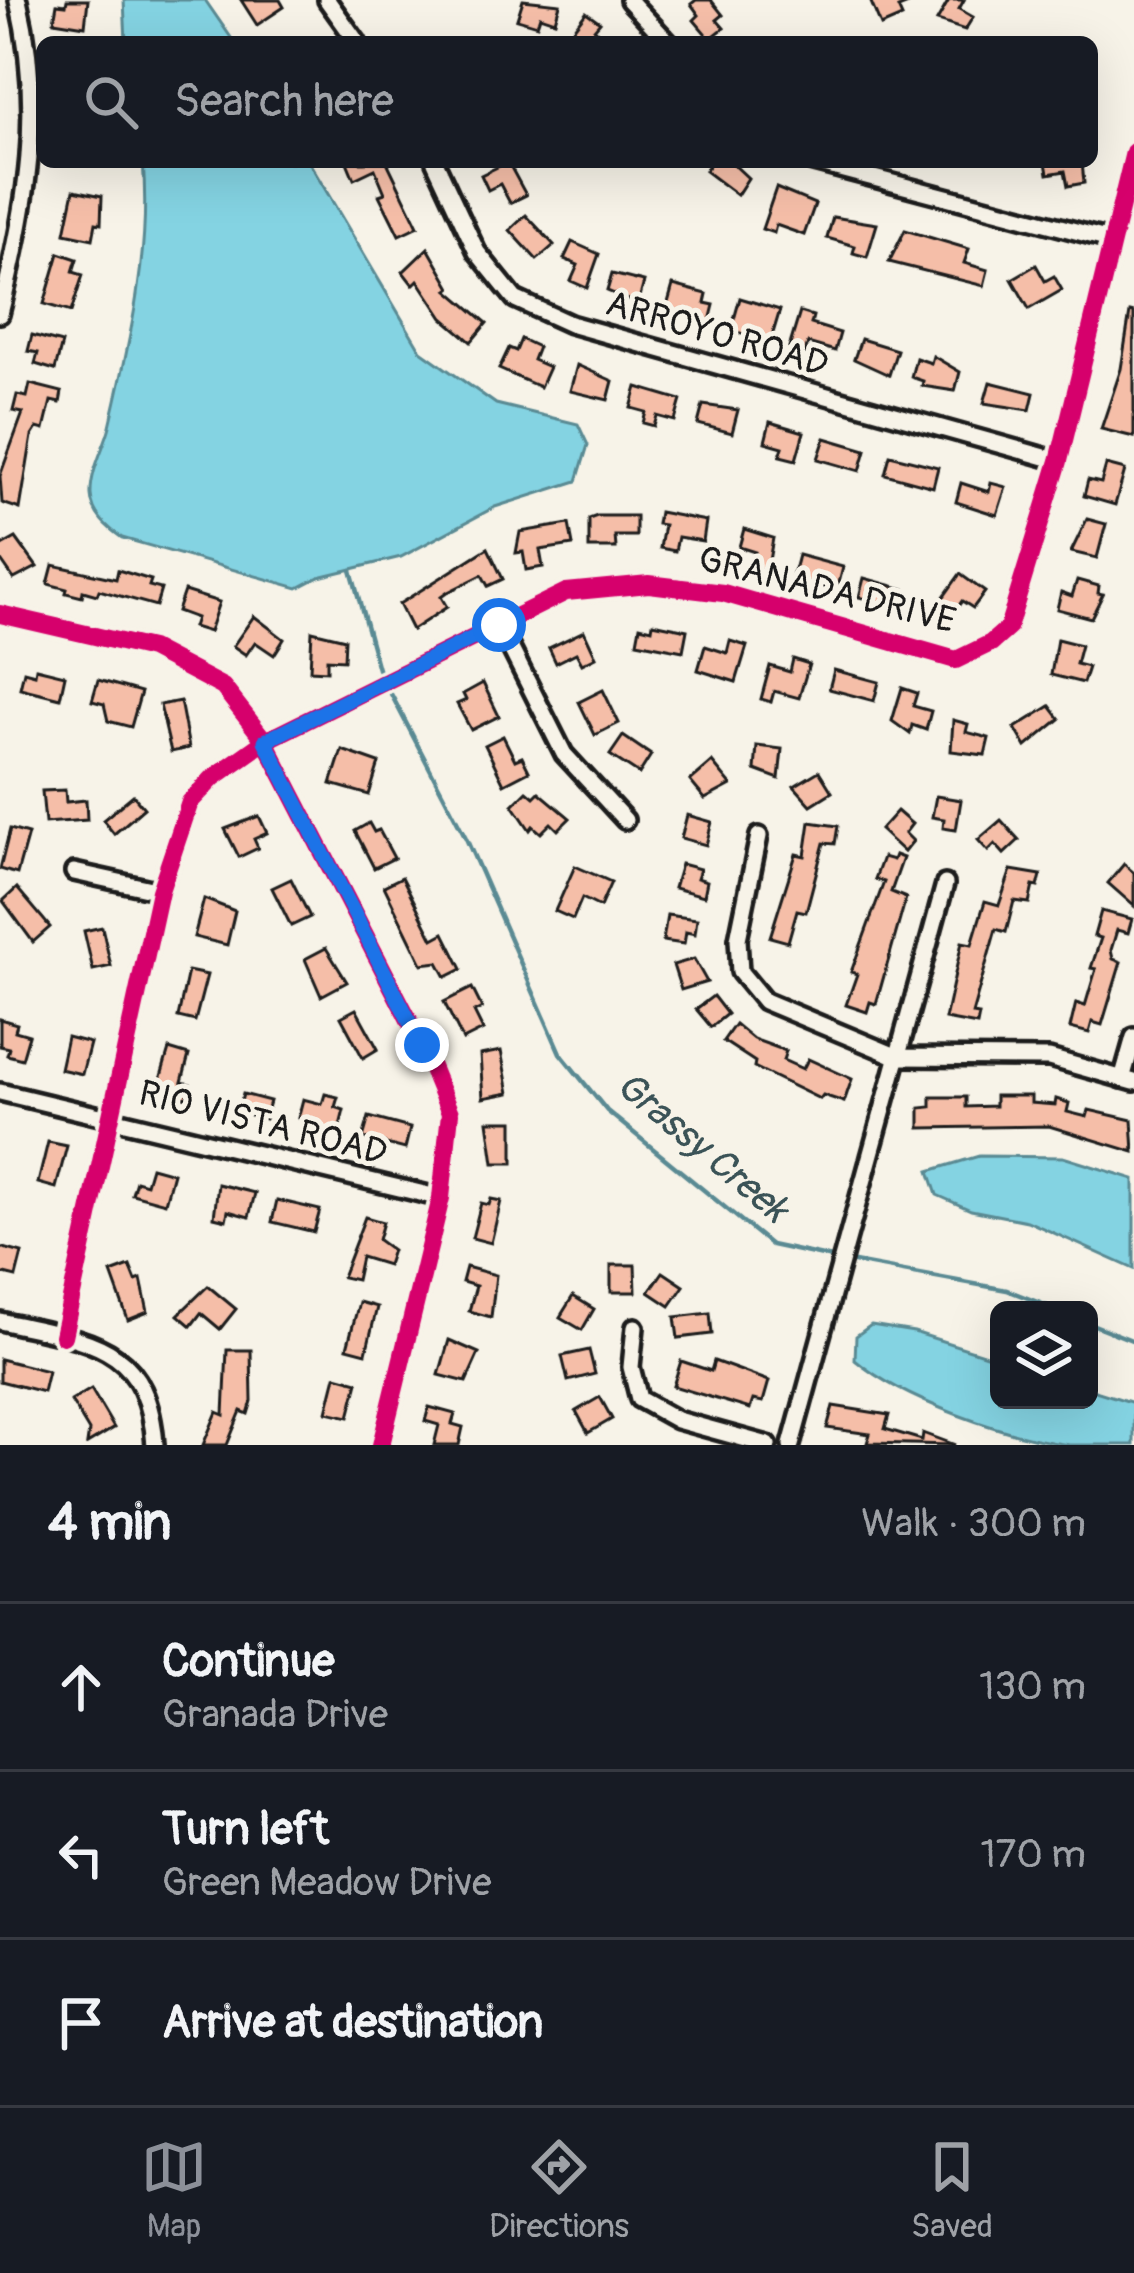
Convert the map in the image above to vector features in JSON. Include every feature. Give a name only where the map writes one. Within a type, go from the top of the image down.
[{"type":"street","points":[[0,314],[26,209],[34,139],[31,68],[17,0]]},
{"type":"street","points":[[327,0],[353,36]]},
{"type":"street","points":[[629,0],[662,36]]},
{"type":"street","name":"GRANADA DRIVE","points":[[63,1336],[160,891],[190,802],[265,741],[566,592],[649,584],[723,592],[956,660],[1008,628],[1059,461],[1134,152]]},
{"type":"street","name":"ARROYO ROAD","points":[[439,168],[477,252],[515,299],[570,324],[1059,461]]},
{"type":"street","points":[[836,168],[1110,240]]},
{"type":"street","points":[[882,180],[885,168]]},
{"type":"street","points":[[0,614],[151,649],[223,687],[265,741],[422,1045],[450,1113],[441,1198],[382,1445]]},
{"type":"street","points":[[499,625],[564,754],[625,820]]},
{"type":"street","points":[[759,836],[743,900],[740,972],[764,1001],[898,1057],[1049,1058],[1128,1080],[1134,1037]]},
{"type":"street","points":[[74,872],[160,891]]},
{"type":"street","points":[[790,1445],[946,884]]},
{"type":"street","name":"RIO VISTA ROAD","points":[[0,1092],[441,1198]]},
{"type":"street","points":[[0,1321],[106,1349],[137,1376],[152,1404],[155,1445]]},
{"type":"street","points":[[635,1327],[631,1367],[639,1399],[677,1420],[768,1445]]},
{"type":"water","points":[[124,0],[205,0],[230,36],[126,36]]},
{"type":"water","points":[[143,168],[313,168],[421,351],[496,404],[578,424],[588,445],[577,481],[495,507],[401,557],[319,577],[298,588],[122,538],[94,509],[91,486],[125,361],[137,295]]},
{"type":"water","points":[[979,1156],[1063,1157],[1134,1179],[1134,1269],[1027,1221],[971,1210],[937,1195],[929,1171]]},
{"type":"water","points":[[871,1325],[914,1332],[990,1356],[990,1409],[1098,1409],[1098,1392],[1134,1403],[1134,1445],[1069,1445],[1044,1440],[928,1403],[855,1360],[856,1336]]},
{"type":"building","points":[[67,0],[88,0],[85,26],[54,21],[57,4],[66,5]]},
{"type":"building","points":[[241,0],[280,0],[284,7],[257,25]]},
{"type":"building","points":[[523,0],[560,4],[555,21],[540,16],[537,25],[517,19]]},
{"type":"building","points":[[711,0],[723,15],[717,20],[724,28],[707,36],[694,20],[699,15],[691,4]]},
{"type":"building","points":[[870,0],[918,0],[898,8],[902,17],[881,26]]},
{"type":"building","points":[[949,0],[964,0],[959,9],[973,17],[965,30],[937,21]]},
{"type":"building","points":[[586,12],[600,22],[594,29],[603,36],[568,36]]},
{"type":"building","points":[[349,168],[390,168],[418,226],[399,235],[379,195],[385,193],[375,169],[354,179]]},
{"type":"building","points":[[511,168],[526,195],[510,203],[500,184],[488,190],[481,175]]},
{"type":"building","points":[[737,168],[748,178],[737,195],[705,171]]},
{"type":"building","points":[[1047,168],[1083,168],[1084,183],[1068,186],[1065,171],[1048,174]]},
{"type":"building","points":[[776,188],[815,204],[804,235],[776,225],[774,233],[762,229]]},
{"type":"building","points":[[74,190],[102,196],[101,224],[96,223],[93,239],[65,233]]},
{"type":"building","points":[[526,215],[554,245],[537,260],[510,230]]},
{"type":"building","points":[[833,217],[877,224],[867,257],[853,253],[855,246],[827,238]]},
{"type":"building","points":[[905,230],[969,249],[964,263],[988,270],[984,286],[889,262]]},
{"type":"building","points":[[572,242],[599,254],[587,288],[571,281],[578,265],[564,259]]},
{"type":"building","points":[[428,248],[448,290],[487,323],[471,342],[443,318],[418,280],[413,285],[403,272]]},
{"type":"building","points":[[59,253],[77,259],[73,272],[83,275],[71,312],[44,304]]},
{"type":"building","points":[[1036,265],[1045,281],[1054,276],[1062,290],[1029,309],[1012,279]]},
{"type":"building","points":[[612,274],[644,282],[638,304],[607,291]]},
{"type":"building","points":[[673,285],[707,294],[705,303],[714,305],[710,321],[666,310]]},
{"type":"building","points":[[740,298],[780,310],[770,343],[731,330]]},
{"type":"building","points":[[800,312],[813,316],[811,324],[840,333],[835,351],[808,343],[805,353],[789,348]]},
{"type":"building","points":[[1130,312],[1134,313],[1134,437],[1101,429],[1121,369]]},
{"type":"building","points":[[32,335],[62,343],[55,370],[35,364],[38,353],[28,351]]},
{"type":"building","points":[[521,339],[538,347],[533,360],[549,367],[540,387],[499,369],[509,348],[516,351]]},
{"type":"building","points":[[861,339],[897,350],[889,375],[854,359]]},
{"type":"building","points":[[933,356],[960,372],[955,391],[922,386],[923,381],[911,377],[916,358],[931,363]]},
{"type":"building","points":[[577,365],[613,381],[608,400],[570,391]]},
{"type":"building","points":[[990,382],[1034,393],[1030,410],[984,403]]},
{"type":"building","points":[[30,384],[62,392],[60,403],[51,401],[44,430],[37,428],[32,436],[20,509],[2,503],[0,476],[23,413],[13,411],[17,395],[27,397]]},
{"type":"building","points":[[637,387],[681,400],[675,421],[657,416],[654,426],[643,423],[646,412],[631,408]]},
{"type":"building","points":[[703,405],[738,410],[732,433],[698,424]]},
{"type":"building","points":[[770,422],[804,432],[796,460],[780,456],[783,447],[765,442]]},
{"type":"building","points":[[825,438],[866,450],[860,471],[818,459]]},
{"type":"building","points":[[890,455],[938,467],[933,487],[885,474]]},
{"type":"building","points":[[1106,465],[1125,470],[1115,505],[1084,496],[1088,480],[1101,483]]},
{"type":"building","points":[[961,483],[989,492],[991,483],[1006,487],[997,515],[956,502]]},
{"type":"building","points":[[659,512],[706,521],[703,541],[678,537],[675,551],[660,548],[664,525],[657,524]]},
{"type":"building","points":[[636,516],[636,536],[615,536],[616,548],[589,548],[589,519]]},
{"type":"building","points":[[1087,519],[1106,524],[1097,558],[1071,552]]},
{"type":"building","points":[[569,524],[573,545],[540,550],[543,567],[526,570],[523,552],[516,553],[520,532]]},
{"type":"building","points":[[744,529],[773,538],[767,572],[751,567],[755,552],[739,547]]},
{"type":"building","points":[[16,538],[37,567],[14,579],[0,559],[0,547]]},
{"type":"building","points":[[488,548],[503,579],[488,586],[482,575],[448,592],[441,597],[447,607],[412,630],[399,604]]},
{"type":"building","points":[[798,555],[843,567],[837,591],[792,578]]},
{"type":"building","points":[[53,565],[116,579],[118,570],[151,580],[149,586],[161,589],[156,606],[99,590],[97,595],[83,591],[82,597],[66,593],[67,589],[48,584]]},
{"type":"building","points":[[960,574],[985,592],[973,608],[962,601],[947,622],[933,612]]},
{"type":"building","points":[[864,578],[904,589],[899,608],[859,597]]},
{"type":"building","points":[[1077,580],[1099,586],[1098,593],[1103,594],[1091,618],[1057,609],[1061,592],[1072,596]]},
{"type":"building","points":[[184,591],[219,602],[209,632],[193,627],[196,618],[177,611]]},
{"type":"building","points":[[254,616],[284,639],[274,655],[255,642],[246,655],[233,646]]},
{"type":"building","points":[[653,623],[687,630],[683,651],[637,642],[640,626],[652,629]]},
{"type":"building","points":[[312,631],[345,639],[344,660],[327,659],[327,671],[310,670]]},
{"type":"building","points":[[584,631],[596,657],[582,664],[576,653],[556,663],[549,648]]},
{"type":"building","points":[[1057,639],[1081,645],[1076,664],[1088,667],[1083,683],[1051,675]]},
{"type":"building","points":[[730,641],[747,646],[736,682],[698,670],[705,646],[727,653]]},
{"type":"building","points":[[793,659],[809,664],[799,698],[774,691],[771,702],[761,699],[770,666],[790,672]]},
{"type":"building","points":[[36,668],[65,675],[60,698],[20,688],[24,671],[35,674]]},
{"type":"building","points":[[834,670],[879,682],[874,701],[829,689]]},
{"type":"building","points":[[98,680],[141,692],[131,727],[108,721],[104,704],[92,701]]},
{"type":"building","points":[[483,683],[499,716],[471,730],[457,704],[466,700],[463,694]]},
{"type":"building","points":[[902,688],[917,693],[913,706],[931,711],[926,730],[912,725],[910,734],[892,721]]},
{"type":"building","points":[[603,690],[619,723],[595,735],[579,702]]},
{"type":"building","points":[[180,701],[189,748],[171,752],[160,705]]},
{"type":"building","points":[[1050,706],[1060,719],[1026,747],[1015,728]]},
{"type":"building","points":[[953,720],[968,724],[966,732],[989,738],[985,755],[951,751]]},
{"type":"building","points":[[503,736],[515,760],[522,757],[529,771],[504,784],[485,745]]},
{"type":"building","points":[[623,736],[651,755],[639,774],[610,755]]},
{"type":"building","points":[[757,746],[782,749],[779,779],[755,770]]},
{"type":"building","points":[[342,750],[379,763],[369,795],[331,784]]},
{"type":"building","points":[[712,762],[731,785],[705,799],[690,781]]},
{"type":"building","points":[[819,771],[832,792],[811,805],[794,786]]},
{"type":"building","points":[[65,790],[66,802],[86,800],[87,820],[45,823],[42,791]]},
{"type":"building","points":[[527,791],[534,797],[539,792],[570,818],[558,830],[551,823],[541,833],[533,826],[530,830],[513,805]]},
{"type":"building","points":[[133,795],[144,808],[114,834],[103,820]]},
{"type":"building","points":[[936,796],[961,800],[956,830],[943,828],[944,819],[932,817]]},
{"type":"building","points":[[897,811],[912,824],[905,833],[913,841],[904,852],[880,830]]},
{"type":"building","points":[[687,815],[712,822],[706,845],[681,838]]},
{"type":"building","points":[[259,816],[267,833],[254,839],[258,848],[239,857],[225,829]]},
{"type":"building","points":[[1001,820],[1019,840],[1004,854],[995,844],[988,851],[978,840]]},
{"type":"building","points":[[810,822],[838,826],[835,844],[824,843],[806,912],[797,910],[788,942],[770,937],[796,854],[805,856]]},
{"type":"building","points":[[369,823],[374,832],[379,830],[394,858],[374,868],[355,831]]},
{"type":"building","points":[[10,829],[28,834],[17,874],[0,869]]},
{"type":"building","points":[[895,855],[903,858],[891,892],[906,898],[876,1004],[870,1002],[867,1012],[846,1005],[857,974],[851,972],[884,882],[875,879],[883,857],[893,860]]},
{"type":"building","points":[[681,864],[700,869],[697,878],[707,881],[704,896],[674,888]]},
{"type":"building","points":[[1124,864],[1134,873],[1134,906],[1108,883]]},
{"type":"building","points":[[575,866],[611,882],[600,907],[582,898],[573,919],[555,911]]},
{"type":"building","points":[[1011,870],[1041,875],[1029,903],[1014,901],[1006,932],[996,929],[972,1014],[979,1015],[977,1025],[945,1019],[962,942],[972,944],[985,901],[999,905]]},
{"type":"building","points":[[402,877],[433,939],[444,933],[462,969],[446,977],[438,962],[422,964],[384,886]]},
{"type":"building","points":[[291,879],[310,917],[291,926],[272,888]]},
{"type":"building","points":[[17,888],[50,927],[33,942],[3,901]]},
{"type":"building","points":[[204,899],[235,911],[227,945],[194,937]]},
{"type":"building","points":[[1101,911],[1132,919],[1128,933],[1117,930],[1111,950],[1113,959],[1121,962],[1102,1025],[1092,1022],[1089,1033],[1070,1028],[1076,1003],[1085,1006],[1096,969],[1091,968],[1101,938],[1094,936]]},
{"type":"building","points":[[667,915],[697,919],[695,934],[686,932],[684,944],[663,941]]},
{"type":"building","points":[[102,927],[111,966],[93,970],[84,931]]},
{"type":"building","points":[[326,948],[347,982],[321,996],[305,959]]},
{"type":"building","points":[[694,959],[707,982],[681,990],[673,965]]},
{"type":"building","points":[[188,971],[207,975],[195,1021],[178,1017]]},
{"type":"building","points":[[472,988],[482,1008],[474,1012],[483,1030],[463,1040],[444,1002]]},
{"type":"building","points":[[713,996],[727,1014],[711,1027],[696,1009]]},
{"type":"building","points":[[356,1009],[378,1049],[363,1058],[341,1017]]},
{"type":"building","points":[[0,1019],[17,1024],[15,1031],[29,1035],[22,1059],[7,1055],[9,1048],[0,1046]]},
{"type":"building","points":[[735,1024],[753,1039],[786,1051],[783,1060],[803,1069],[808,1059],[852,1079],[844,1102],[823,1095],[820,1099],[754,1067],[755,1062],[723,1041]]},
{"type":"building","points":[[67,1037],[90,1043],[82,1074],[60,1069]]},
{"type":"building","points":[[169,1049],[189,1055],[182,1082],[190,1084],[187,1098],[157,1090]]},
{"type":"building","points":[[501,1051],[509,1093],[483,1098],[480,1055]]},
{"type":"building","points":[[243,1094],[270,1101],[265,1119],[238,1112]]},
{"type":"building","points":[[325,1094],[338,1097],[335,1107],[344,1110],[338,1134],[298,1118],[303,1099],[322,1104]]},
{"type":"building","points":[[995,1096],[1031,1096],[1031,1103],[1055,1105],[1056,1099],[1069,1103],[1067,1112],[1087,1117],[1089,1110],[1132,1120],[1134,1152],[1049,1126],[920,1128],[920,1108],[931,1107],[931,1097],[966,1097],[966,1107],[995,1106]]},
{"type":"building","points":[[369,1117],[410,1128],[405,1149],[363,1138]]},
{"type":"building","points":[[488,1121],[513,1121],[513,1163],[494,1163]]},
{"type":"building","points":[[48,1142],[67,1146],[56,1188],[38,1183]]},
{"type":"building","points":[[151,1167],[173,1173],[165,1203],[132,1194],[136,1181],[146,1184]]},
{"type":"building","points":[[218,1184],[255,1193],[249,1217],[228,1211],[226,1220],[214,1217]]},
{"type":"building","points":[[491,1199],[501,1201],[491,1243],[472,1238],[481,1203],[489,1205]]},
{"type":"building","points":[[277,1200],[320,1210],[314,1232],[272,1222]]},
{"type":"building","points":[[365,1217],[383,1222],[378,1240],[392,1250],[387,1265],[361,1257],[356,1280],[342,1277]]},
{"type":"building","points":[[0,1247],[22,1253],[16,1277],[0,1273]]},
{"type":"building","points":[[611,1265],[635,1265],[636,1292],[611,1292]]},
{"type":"building","points":[[130,1266],[136,1281],[141,1279],[148,1312],[128,1320],[111,1273]]},
{"type":"building","points":[[466,1267],[496,1275],[491,1317],[469,1311],[476,1286],[462,1282]]},
{"type":"building","points":[[663,1272],[684,1286],[670,1306],[649,1292]]},
{"type":"building","points":[[208,1286],[236,1309],[220,1329],[201,1313],[191,1326],[178,1315]]},
{"type":"building","points":[[573,1296],[594,1309],[582,1330],[560,1317]]},
{"type":"building","points":[[359,1302],[377,1307],[366,1353],[347,1348]]},
{"type":"building","points":[[710,1313],[712,1334],[678,1338],[675,1317]]},
{"type":"building","points":[[449,1340],[479,1353],[466,1382],[439,1375]]},
{"type":"building","points":[[227,1350],[251,1350],[252,1401],[248,1414],[241,1411],[227,1445],[203,1445],[217,1412],[224,1415]]},
{"type":"building","points":[[589,1350],[595,1374],[568,1381],[562,1356]]},
{"type":"building","points":[[0,1359],[48,1371],[43,1392],[0,1381]]},
{"type":"building","points":[[681,1361],[711,1371],[714,1361],[769,1381],[763,1402],[753,1400],[750,1409],[673,1386]]},
{"type":"building","points":[[336,1376],[358,1382],[349,1417],[327,1412]]},
{"type":"building","points":[[91,1389],[114,1428],[87,1444],[89,1431],[71,1401]]},
{"type":"building","points":[[600,1397],[612,1419],[588,1433],[576,1411]]},
{"type":"building","points":[[833,1406],[889,1415],[885,1429],[922,1440],[923,1433],[955,1445],[867,1443],[870,1434],[827,1428]]},
{"type":"building","points":[[429,1407],[455,1414],[452,1424],[463,1427],[459,1445],[434,1445],[439,1425],[425,1421]]},
{"type":"waterway","name":"Grassy Creek","points":[[351,570],[378,669],[465,836],[560,1053],[607,1111],[771,1245],[837,1259]]},
{"type":"waterway","name":"Grassy Creek","points":[[849,1261],[1007,1290],[1035,1301]]},
{"type":"waterway","name":"Grassy Creek","points":[[1098,1327],[1134,1341]]},
{"type":"cycle path","points":[[63,1336],[160,891],[190,802],[213,778],[265,741],[566,592],[649,584],[723,593],[956,660],[991,643],[1008,628],[1059,461],[1134,152]]},
{"type":"cycle path","points":[[0,614],[151,649],[223,687],[265,741],[422,1045],[450,1113],[441,1198],[381,1445]]},
{"type":"route","points":[[422,1045],[265,741],[499,625]]}]
